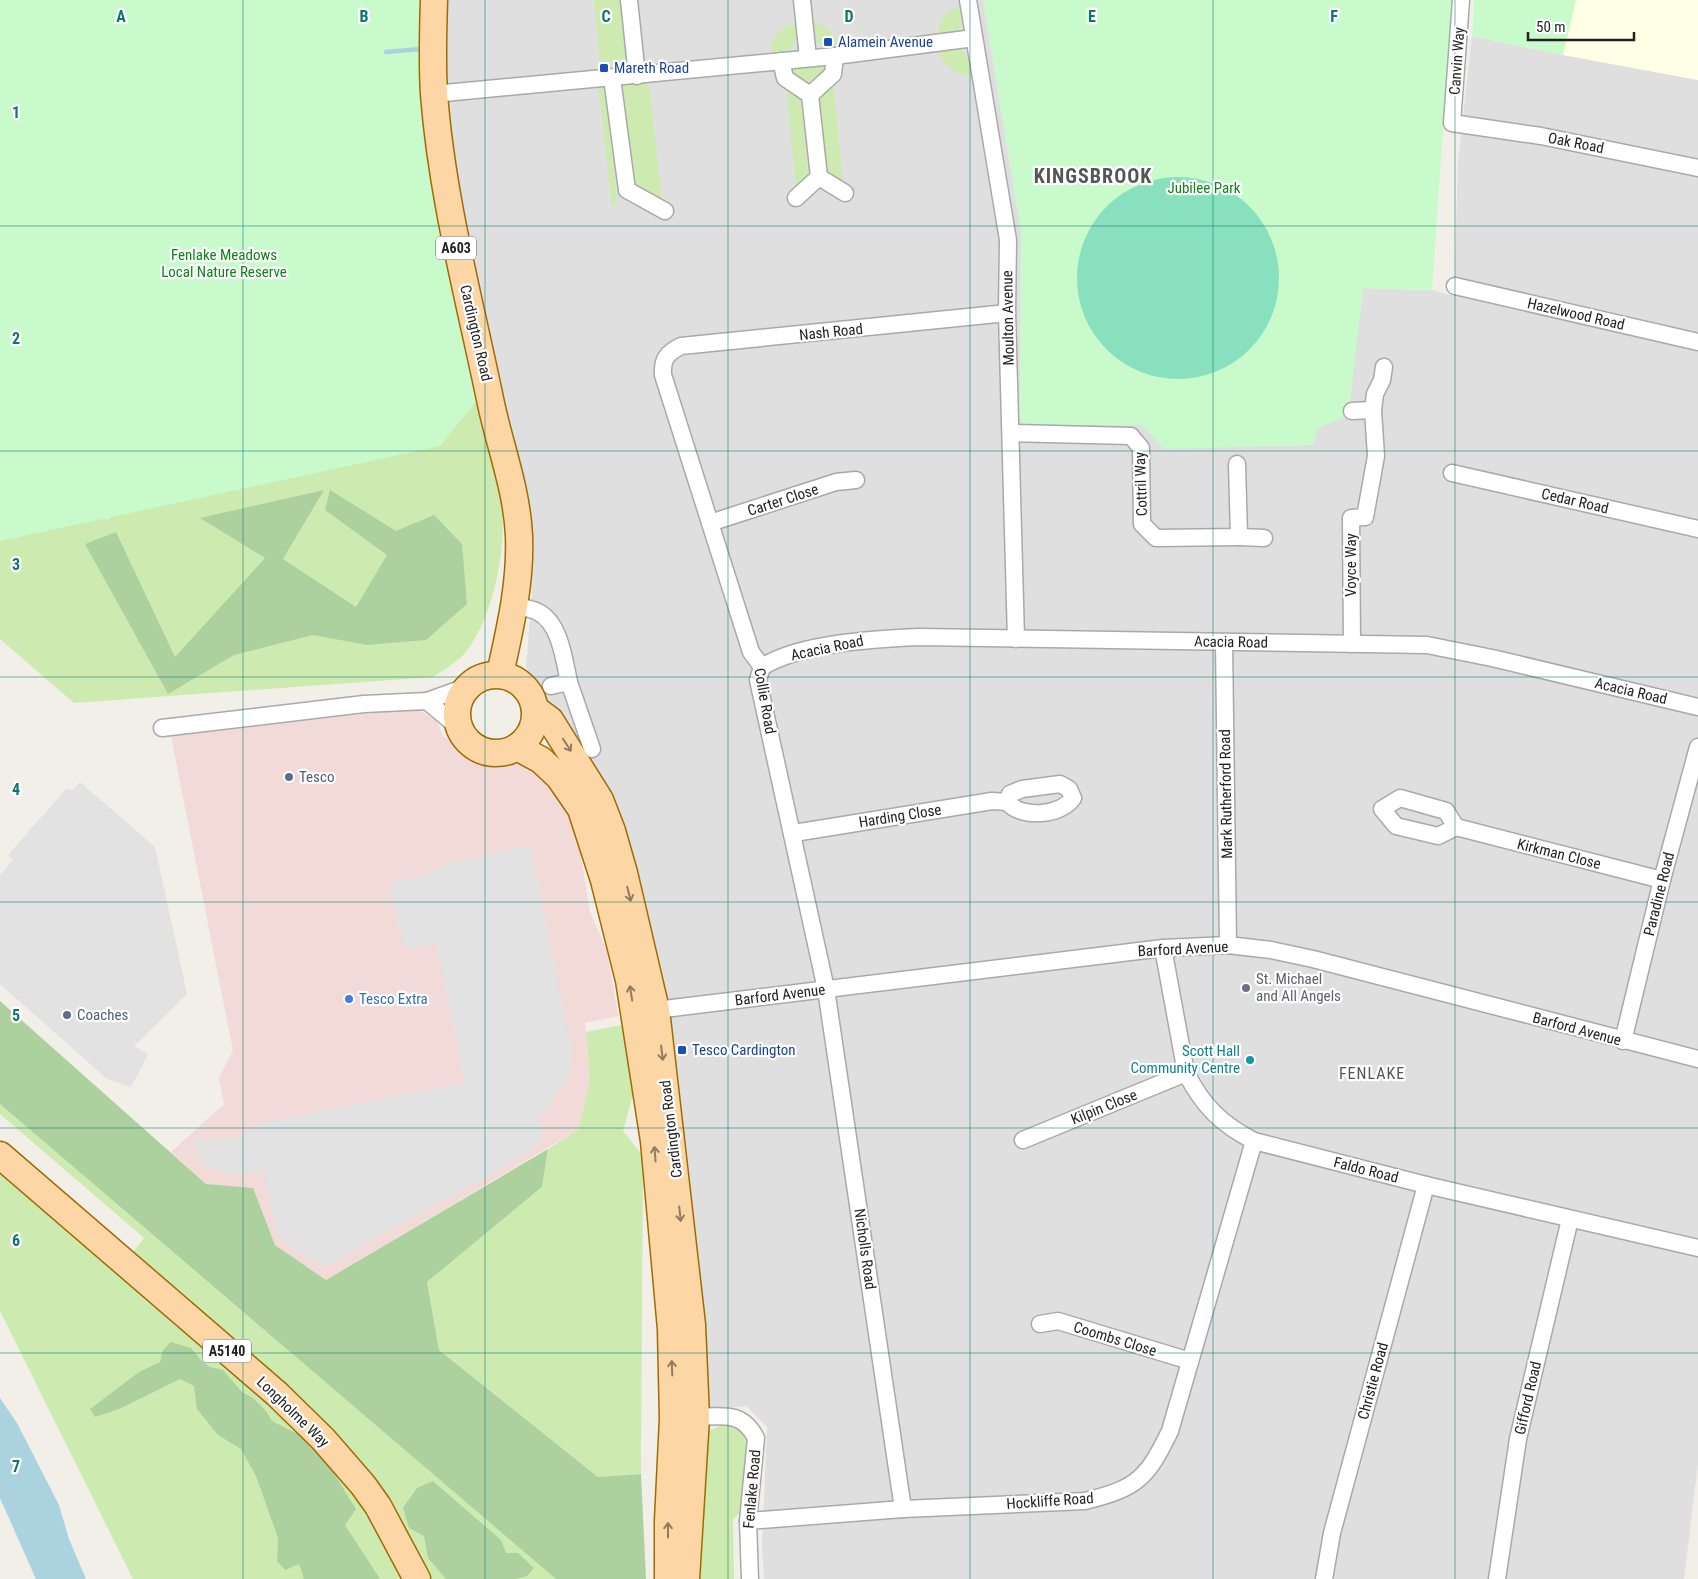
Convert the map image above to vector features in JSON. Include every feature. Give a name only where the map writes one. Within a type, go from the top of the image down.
[{"type":"main road","name":"Cardington Road","points":[[434,0],[434,94],[443,169],[457,251],[514,501],[519,535],[515,606],[500,674]]},
{"type":"main road","name":"Cardington Road","points":[[470,685],[509,632]]},
{"type":"main road","points":[[500,674],[516,679],[529,692],[535,709],[534,723],[529,735],[517,748],[490,754],[469,743],[458,727],[457,706],[470,685],[484,675],[500,674]]},
{"type":"main road","name":"Cardington Road","points":[[535,709],[550,720],[600,800],[612,831],[624,873],[656,1010],[691,1316],[696,1417],[686,1579]]},
{"type":"main road","name":"Cardington Road","points":[[517,748],[541,760],[560,777],[580,809],[604,880],[629,980],[654,1141],[670,1329],[673,1419],[668,1521],[668,1579]]},
{"type":"main road","name":"Longholme Way","points":[[0,1155],[277,1394],[323,1439],[378,1506],[417,1579]]},
{"type":"street","points":[[628,0],[637,76]]},
{"type":"street","points":[[802,0],[808,58]]},
{"type":"street","name":"Moulton Avenue","points":[[968,0],[1008,240],[1007,313],[1016,638]]},
{"type":"street","name":"Canvin Way","points":[[1452,123],[1461,0]]},
{"type":"street","points":[[434,94],[836,56],[974,38]]},
{"type":"street","points":[[810,95],[834,74],[836,56]]},
{"type":"street","points":[[781,61],[785,78],[810,95],[819,177]]},
{"type":"street","points":[[612,78],[627,190],[665,212]]},
{"type":"street","name":"Oak Road","points":[[1452,123],[1541,136],[1698,168]]},
{"type":"street","points":[[819,177],[845,193]]},
{"type":"street","points":[[796,198],[819,177]]},
{"type":"street","name":"Hazelwood Road","points":[[1455,286],[1698,342]]},
{"type":"street","name":"Nash Road","points":[[662,363],[668,352],[681,346],[1007,313]]},
{"type":"street","name":"Collie Road","points":[[662,363],[663,375],[751,652],[762,667],[758,680],[794,833],[826,989]]},
{"type":"street","name":"Voyce Way","points":[[1352,644],[1351,518],[1365,518],[1376,456],[1373,410],[1375,394],[1382,380],[1384,368]]},
{"type":"street","points":[[1352,411],[1373,410]]},
{"type":"street","name":"Cottril Way","points":[[1011,433],[1131,436],[1141,448],[1142,524],[1156,538],[1264,538]]},
{"type":"street","points":[[1237,464],[1239,537]]},
{"type":"street","name":"Cedar Road","points":[[1452,473],[1698,530]]},
{"type":"street","name":"Carter Close","points":[[710,523],[836,482],[856,480]]},
{"type":"street","points":[[515,606],[537,611],[550,620],[561,648],[569,682],[592,749]]},
{"type":"street","name":"Acacia Road","points":[[762,667],[774,660],[828,646],[868,639],[919,637],[1426,645],[1492,658],[1698,707]]},
{"type":"street","name":"Mark Rutherford Road","points":[[1224,642],[1228,944]]},
{"type":"street","points":[[551,686],[569,682]]},
{"type":"street","points":[[162,728],[364,704],[427,701],[470,685]]},
{"type":"street","points":[[427,701],[458,727]]},
{"type":"street","name":"Paradine Road","points":[[1623,1041],[1662,880],[1698,747]]},
{"type":"street","name":"Harding Close","points":[[794,833],[992,801],[1007,802]]},
{"type":"street","name":"Kirkman Close","points":[[1456,827],[1662,880]]},
{"type":"street","name":"Barford Avenue","points":[[656,1010],[1163,948],[1228,944],[1271,950],[1313,959],[1698,1059]]},
{"type":"street","name":"Faldo Road","points":[[1163,948],[1186,1073],[1194,1090],[1210,1110],[1229,1128],[1254,1141],[1426,1185],[1698,1248]]},
{"type":"street","name":"Nicholls Road","points":[[826,989],[903,1509]]},
{"type":"street","name":"Kilpin Close","points":[[1023,1140],[1186,1073]]},
{"type":"street","name":"Hockliffe Road","points":[[748,1521],[903,1509],[1086,1501],[1114,1494],[1140,1479],[1154,1462],[1170,1431],[1254,1141]]},
{"type":"street","name":"Christie Road","points":[[1324,1579],[1332,1533],[1426,1185]]},
{"type":"street","name":"Gifford Road","points":[[1497,1579],[1518,1439],[1570,1219]]},
{"type":"street","name":"Coombs Close","points":[[1040,1324],[1058,1321],[1190,1361]]},
{"type":"street","name":"Fenlake Road","points":[[696,1417],[730,1416],[741,1420],[750,1427],[756,1438],[748,1521],[750,1579]]},
{"type":"shaded area","points":[[448,0],[983,0],[1021,231],[1020,425],[1142,425],[1314,445],[1316,428],[1348,415],[1363,288],[1432,290],[1454,296],[1458,161],[1472,36],[1698,80],[1698,1464],[1684,1579],[764,1579],[762,1547],[767,1427],[746,1406],[706,1410],[613,806],[526,667],[532,594],[525,509],[446,120]]},
{"type":"shaded area","points":[[1474,0],[1698,0],[1698,80],[1472,36]]},
{"type":"shaded area","points":[[416,708],[437,721],[443,736],[495,766],[522,763],[534,766],[557,793],[576,829],[590,912],[607,951],[618,1016],[585,1023],[590,1077],[579,1129],[326,1280],[275,1245],[253,1189],[206,1184],[171,1152],[224,1104],[219,1078],[233,1051],[171,736]]},
{"type":"shaded area","points":[[80,782],[155,847],[187,994],[134,1046],[148,1054],[131,1087],[107,1079],[0,984],[0,875],[13,860],[8,855],[66,789],[73,790]]},
{"type":"shaded area","points":[[530,845],[571,1049],[569,1074],[561,1088],[539,1116],[542,1142],[500,1169],[350,1252],[337,1262],[323,1264],[306,1258],[278,1236],[263,1171],[232,1175],[202,1165],[193,1140],[239,1137],[263,1123],[465,1083],[436,942],[404,949],[389,883],[423,877],[450,863]]},
{"type":"green space","name":"Fenlake Meadows Local Nature Reserve","points":[[0,0],[425,0],[448,248],[448,271],[478,399],[440,446],[0,541]]},
{"type":"green space","points":[[594,0],[621,0],[627,60],[600,63]]},
{"type":"green space","name":"Jubilee Park","points":[[983,0],[1452,0],[1432,290],[1363,288],[1348,416],[1317,428],[1314,445],[1164,449],[1142,425],[1020,425],[1021,231]]},
{"type":"green space","points":[[1474,0],[1576,0],[1563,55],[1472,36]]},
{"type":"green space","points":[[962,6],[962,25],[956,31],[938,36],[939,25],[944,16],[956,7]]},
{"type":"green space","points":[[809,21],[828,29],[837,41],[838,46],[828,48],[816,43]]},
{"type":"green space","points":[[796,24],[797,31],[793,45],[786,51],[774,54],[771,43],[776,36],[785,28]]},
{"type":"green space","points":[[939,48],[963,52],[969,59],[973,74],[965,76],[944,62]]},
{"type":"green space","points":[[822,63],[827,69],[816,82],[807,84],[787,70],[789,67]]},
{"type":"green space","points":[[649,81],[662,203],[630,180],[620,92],[624,84]]},
{"type":"green space","points":[[833,82],[843,184],[827,175],[822,167],[816,98]]},
{"type":"green space","points":[[598,84],[605,87],[617,196],[615,205],[612,207]]},
{"type":"green space","points":[[786,84],[801,98],[808,175],[796,189]]},
{"type":"green space","points":[[1178,177],[1198,179],[1225,189],[1242,200],[1256,214],[1271,240],[1277,258],[1279,278],[1277,298],[1267,325],[1256,342],[1242,356],[1216,371],[1198,377],[1178,379],[1158,377],[1131,367],[1114,356],[1100,342],[1085,316],[1079,298],[1077,278],[1079,258],[1089,231],[1100,214],[1114,200],[1140,185],[1158,179]]},
{"type":"green space","points":[[478,399],[501,503],[503,520],[500,560],[491,601],[476,638],[462,656],[433,677],[74,703],[0,639],[0,541],[69,516],[110,519],[98,500]]},
{"type":"green space","points":[[324,490],[283,559],[356,607],[387,555],[325,510],[330,490],[396,531],[434,515],[462,544],[467,604],[426,640],[367,645],[313,635],[234,655],[168,694],[85,544],[116,532],[175,657],[265,558],[200,518]]},
{"type":"green space","points":[[0,1001],[206,1184],[253,1188],[275,1245],[326,1280],[548,1149],[542,1187],[427,1282],[439,1350],[598,1477],[641,1474],[646,1579],[556,1579],[0,1104]]},
{"type":"green space","points":[[626,1024],[634,1091],[623,1131],[643,1156],[641,1474],[598,1477],[439,1350],[427,1282],[542,1187],[548,1149],[579,1129],[590,1077],[586,1032]]},
{"type":"green space","points":[[0,1084],[572,1579],[429,1579],[416,1553],[131,1255],[144,1238],[0,1114]]},
{"type":"green space","points":[[0,1169],[284,1413],[367,1504],[409,1579],[133,1579],[0,1311]]},
{"type":"green space","points":[[171,1342],[191,1348],[210,1367],[223,1370],[242,1392],[253,1398],[266,1411],[272,1421],[304,1437],[333,1472],[356,1509],[345,1525],[380,1579],[304,1579],[299,1564],[285,1570],[277,1561],[278,1538],[256,1476],[241,1449],[218,1435],[197,1409],[194,1386],[180,1379],[119,1409],[95,1417],[90,1409],[139,1372],[160,1362],[163,1350]]},
{"type":"green space","points":[[724,1423],[734,1425],[744,1433],[748,1442],[739,1514],[733,1519],[734,1579],[700,1579],[704,1443],[708,1432]]},
{"type":"green space","points":[[433,1481],[501,1540],[506,1553],[518,1553],[534,1568],[527,1576],[516,1579],[446,1579],[428,1558],[424,1536],[409,1528],[403,1508],[417,1488]]},
{"type":"water","points":[[0,1398],[17,1423],[59,1505],[69,1539],[86,1579],[36,1579],[0,1498]]},
{"type":"waterway","points":[[386,52],[421,49]]},
{"type":"place","name":"Alamein Avenue","points":[[828,42]]},
{"type":"place","name":"Mareth Road","points":[[604,68]]},
{"type":"place","name":"Tesco","points":[[289,777]]},
{"type":"place","name":"St. Michael and All Angels","points":[[1246,988]]},
{"type":"place","name":"Tesco Extra","points":[[349,999]]},
{"type":"place","name":"Coaches","points":[[67,1015]]},
{"type":"place","name":"Tesco Cardington","points":[[682,1050]]},
{"type":"place","name":"Scott Hall Community Centre","points":[[1250,1060]]},
{"type":"district","name":"KINGSBROOK","points":[[1093,176]]},
{"type":"district","name":"FENLAKE","points":[[1372,1073]]}]
